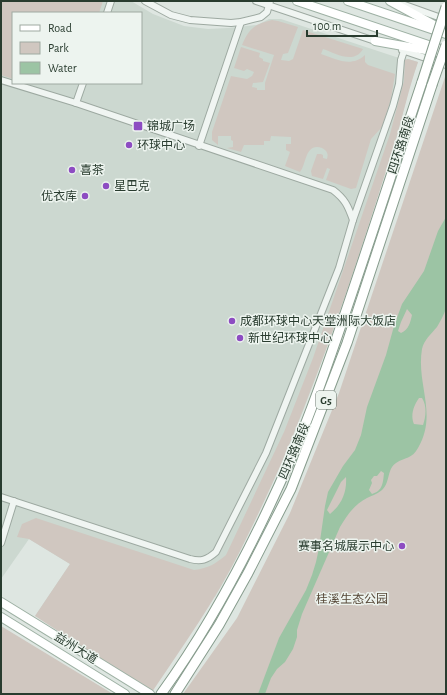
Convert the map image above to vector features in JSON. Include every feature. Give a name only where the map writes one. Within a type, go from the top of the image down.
[{"type":"highway","name":"四环路南段","points":[[163,691],[206,625],[229,585],[267,512],[293,456],[315,401],[350,299],[446,7]]},
{"type":"highway","name":"四环路南段","points":[[174,694],[219,625],[248,573],[291,488],[347,343],[446,45]]},
{"type":"main road","points":[[297,1],[446,52]]},
{"type":"main road","points":[[348,1],[446,32]]},
{"type":"main road","points":[[391,1],[446,32]]},
{"type":"main road","points":[[375,41],[424,50],[446,52]]},
{"type":"main road","name":"益州大道","points":[[1,602],[150,694]]},
{"type":"main road","name":"益州大道","points":[[1,617],[125,694]]},
{"type":"street","points":[[107,12],[111,1]]},
{"type":"street","points":[[145,1],[171,15],[190,20],[231,23],[241,22],[261,16],[266,12],[270,3]]},
{"type":"street","points":[[256,1],[270,3],[446,65]]},
{"type":"street","points":[[391,1],[446,19]]},
{"type":"street","points":[[199,146],[241,22]]},
{"type":"street","points":[[1,497],[190,559],[197,561],[210,558],[220,545],[266,453],[339,268],[353,220],[393,106],[399,84],[401,60],[404,51]]},
{"type":"street","points":[[1,80],[12,83]]},
{"type":"street","points":[[14,84],[76,103],[199,146],[333,190],[342,197],[348,206],[353,220]]},
{"type":"street","points":[[76,103],[83,84]]},
{"type":"street","points":[[1,543],[14,502]]},
{"type":"shaded area","points":[[1,1],[131,1],[153,14],[184,26],[208,29],[257,25],[269,19],[281,19],[396,57],[418,62],[409,88],[396,140],[370,219],[330,339],[303,411],[277,473],[239,553],[215,597],[35,616],[70,564],[29,539],[1,579]]},
{"type":"green space","points":[[1,1],[103,1],[99,12],[12,12],[12,79],[1,75]]},
{"type":"green space","points":[[272,20],[298,27],[288,53],[283,54],[281,60],[289,61],[293,59],[303,30],[363,49],[359,54],[350,57],[339,55],[323,49],[321,54],[349,62],[360,59],[365,55],[365,62],[368,65],[395,74],[391,99],[382,127],[371,139],[356,188],[351,189],[326,180],[330,169],[327,168],[323,179],[312,176],[311,171],[317,154],[323,155],[323,158],[327,159],[327,152],[320,147],[310,150],[300,172],[285,166],[290,152],[286,150],[286,144],[291,144],[291,137],[271,136],[270,141],[264,141],[264,145],[244,145],[241,152],[227,148],[233,147],[231,136],[218,136],[218,145],[212,140],[212,132],[231,76],[247,79],[252,76],[254,72],[247,69],[244,71],[234,68],[241,47],[260,53],[259,57],[263,59],[263,61],[270,63],[263,82],[253,83],[252,87],[257,88],[257,90],[265,90],[265,83],[274,55],[242,45],[247,34],[253,28],[261,23]]},
{"type":"green space","points":[[408,59],[418,62],[395,142],[340,310],[296,428],[249,534],[230,570],[198,623],[152,692],[35,616],[70,564],[29,539],[17,537],[22,524],[36,518],[194,570],[212,565],[226,555],[284,432],[313,358],[390,134],[404,81],[405,60]]},
{"type":"green space","name":"桂溪生态公园","points":[[446,74],[446,694],[183,694],[237,618],[290,513],[339,393]]},
{"type":"green space","points":[[1,626],[113,694],[1,694]]},
{"type":"water","points":[[446,217],[446,308],[437,327],[426,340],[422,349],[421,362],[426,411],[424,435],[416,452],[393,466],[387,483],[383,489],[359,503],[340,527],[302,614],[293,649],[285,662],[277,669],[271,678],[265,694],[258,694],[279,638],[306,590],[312,575],[319,548],[328,492],[343,466],[355,450],[361,435],[367,407],[386,355],[402,304],[424,271],[438,231]],"holes":[[[407,309],[412,315],[407,328],[401,333],[398,331]],[[419,398],[422,398],[425,404],[423,425],[414,424],[412,417],[414,407]],[[381,471],[384,473],[383,483],[378,491],[372,494],[369,490],[372,483],[371,480],[374,476],[377,476]],[[346,477],[345,493],[341,502],[330,514],[327,510],[341,482]]]},
{"type":"place","name":"锦城广场","points":[[138,126]]},
{"type":"place","name":"环球中心","points":[[129,145]]},
{"type":"place","name":"喜茶","points":[[72,170]]},
{"type":"place","name":"星巴克","points":[[106,186]]},
{"type":"place","name":"优衣库","points":[[85,196]]},
{"type":"place","name":"成都环球中心天堂洲际大饭店","points":[[232,321]]},
{"type":"place","name":"新世纪环球中心","points":[[240,338]]},
{"type":"place","name":"赛事名城展示中心","points":[[402,546]]}]
